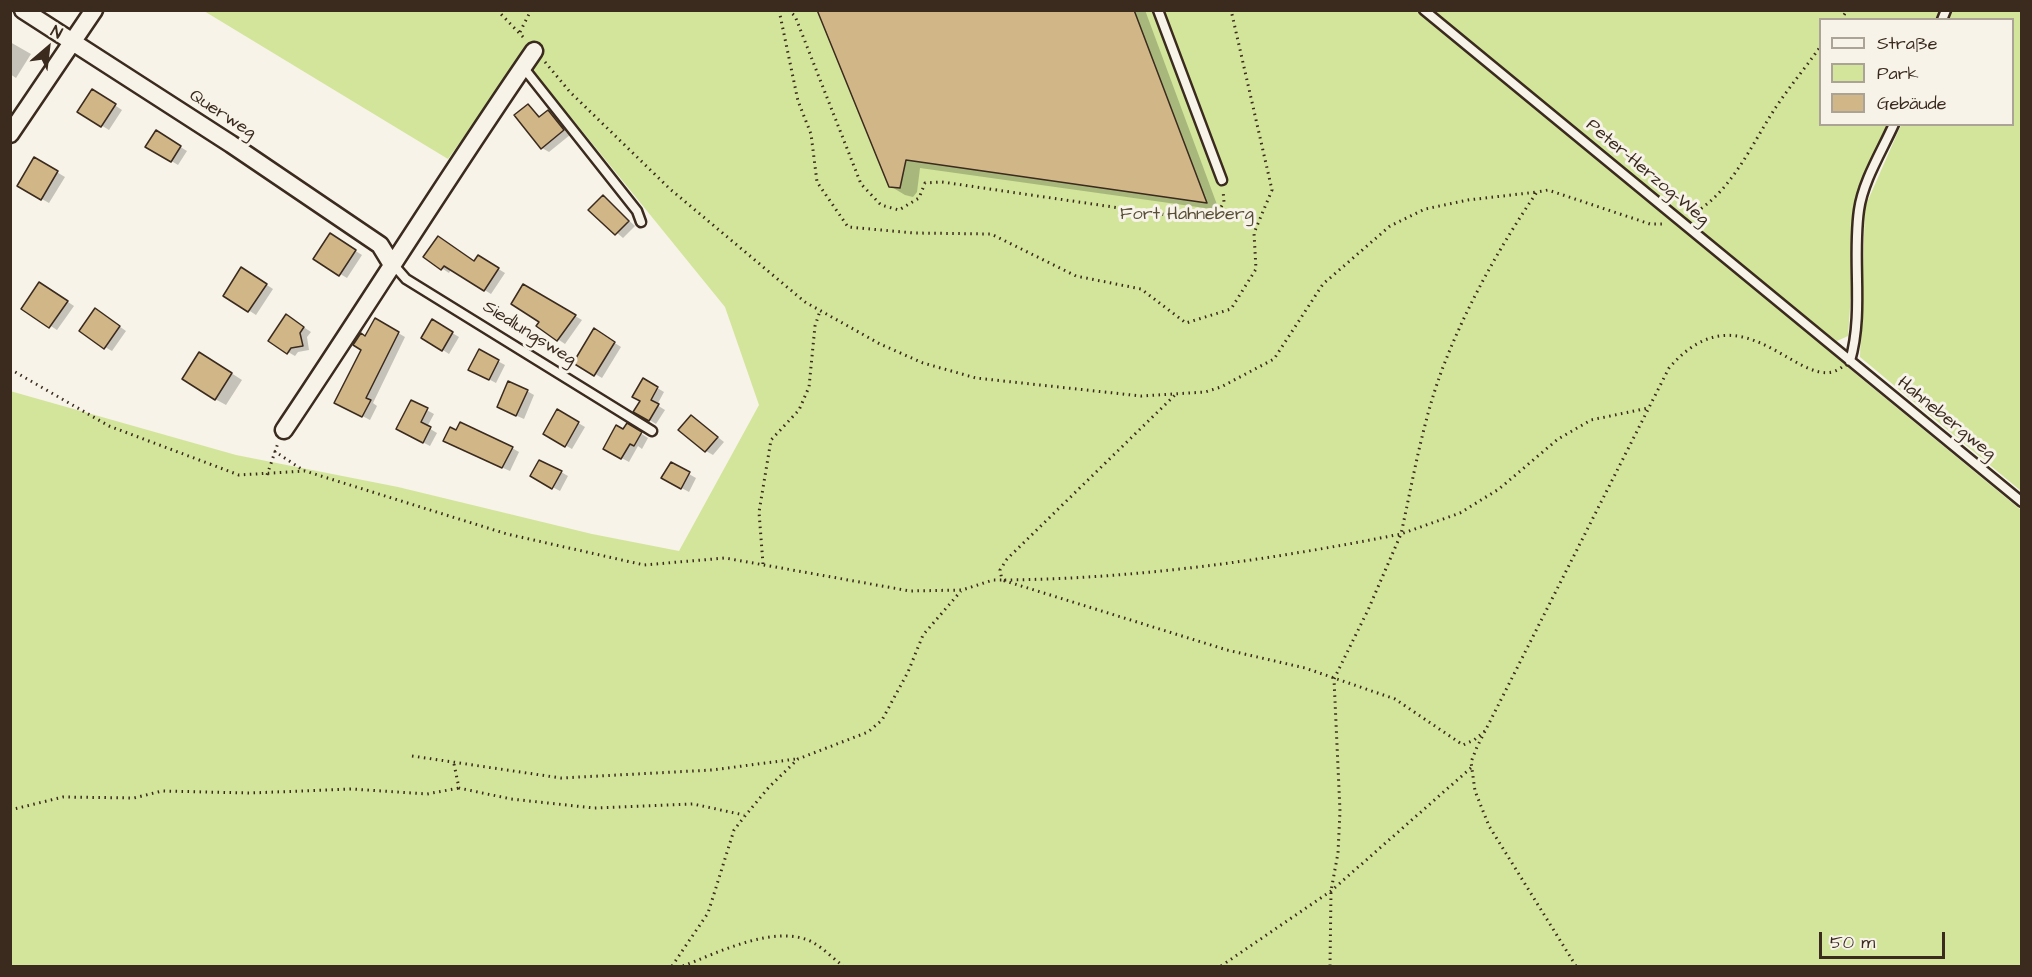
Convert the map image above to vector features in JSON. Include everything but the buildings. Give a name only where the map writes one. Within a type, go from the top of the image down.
[{"type":"street","name":"Querweg","points":[[22,10],[231,144],[380,245],[391,263]]},
{"type":"street","points":[[10,134],[94,10]]},
{"type":"street","points":[[284,430],[348,334],[391,263],[534,51]]},
{"type":"lane","points":[[1158,10],[1222,180]]},
{"type":"lane","name":"Peter-Herzog-Weg","points":[[1424,10],[1850,361]]},
{"type":"lane","points":[[523,67],[637,212],[641,222]]},
{"type":"lane","points":[[1850,361],[1855,343],[1856,239],[1859,207],[1893,126]]},
{"type":"lane","name":"Siedlungsweg","points":[[391,263],[406,279],[652,431]]},
{"type":"lane","name":"Hahnebergweg","points":[[1850,361],[2022,502]]},
{"type":"path","points":[[497,10],[520,32],[570,92],[670,189],[805,302],[880,344],[923,363],[976,378],[1107,394],[1175,395],[1205,392],[1221,387],[1274,358],[1323,284],[1390,226],[1425,209],[1468,200],[1548,190],[1650,224],[1664,225],[1680,221],[1709,205],[1734,174],[1777,106],[1819,50]]},
{"type":"path","points":[[520,32],[531,10]]},
{"type":"path","points":[[779,10],[798,101],[811,134],[817,182],[848,227],[914,233],[991,234],[1076,276],[1141,289],[1186,323],[1231,309],[1256,269],[1254,233],[1272,190],[1231,10]]},
{"type":"path","points":[[788,10],[795,16],[861,184],[881,205],[899,210],[919,198],[925,183],[942,182],[1202,220],[1215,217],[1224,202],[1222,180]]},
{"type":"path","points":[[1330,966],[1331,891],[1338,853],[1340,811],[1334,679],[1401,534],[1421,440],[1447,357],[1488,272],[1537,192]]},
{"type":"path","points":[[763,564],[759,512],[771,440],[799,410],[809,387],[815,326],[820,310]]},
{"type":"path","points":[[1576,966],[1490,826],[1474,791],[1472,767],[1474,754],[1648,408],[1669,368],[1685,349],[1708,337],[1725,334],[1742,336],[1781,353],[1809,369],[1824,373],[1839,370],[1850,361]]},
{"type":"path","points":[[10,369],[109,426],[239,475],[305,471]]},
{"type":"path","points":[[1002,580],[1000,570],[1007,559],[1175,395]]},
{"type":"path","points":[[267,475],[274,451],[305,471],[507,534],[644,565],[725,558],[910,591],[962,590],[993,580],[1082,580],[1305,553],[1401,534],[1460,513],[1499,489],[1558,439],[1591,420],[1648,408]]},
{"type":"path","points":[[1002,580],[1227,650],[1305,668],[1395,699],[1463,745],[1485,731]]},
{"type":"path","points":[[412,756],[561,778],[712,770],[798,759],[868,732],[882,720],[908,672],[923,635],[962,590]]},
{"type":"path","points":[[672,966],[708,914],[734,830],[769,787],[798,759]]},
{"type":"path","points":[[454,764],[459,788]]},
{"type":"path","points":[[1221,966],[1331,891],[1472,767]]},
{"type":"path","points":[[10,810],[63,797],[134,798],[162,791],[238,793],[352,789],[427,794],[459,788],[511,799],[594,808],[693,804],[745,816]]},
{"type":"path","points":[[683,966],[738,944],[786,936],[814,943],[843,966]]},
{"type":"green space","name":"Fort Hahneberg","points":[[204,11],[1941,11],[1938,18],[1819,18],[1819,126],[1889,126],[1858,193],[1848,336],[1837,341],[1703,240],[1856,374],[2021,510],[2021,966],[11,966],[10,391],[236,455],[398,487],[592,534],[679,551],[759,405],[725,307],[522,57],[448,159]]},
{"type":"green space","points":[[1951,11],[2021,11],[2021,491],[1860,357],[1865,207],[1901,126],[2014,126],[2014,18],[1948,18]]}]
